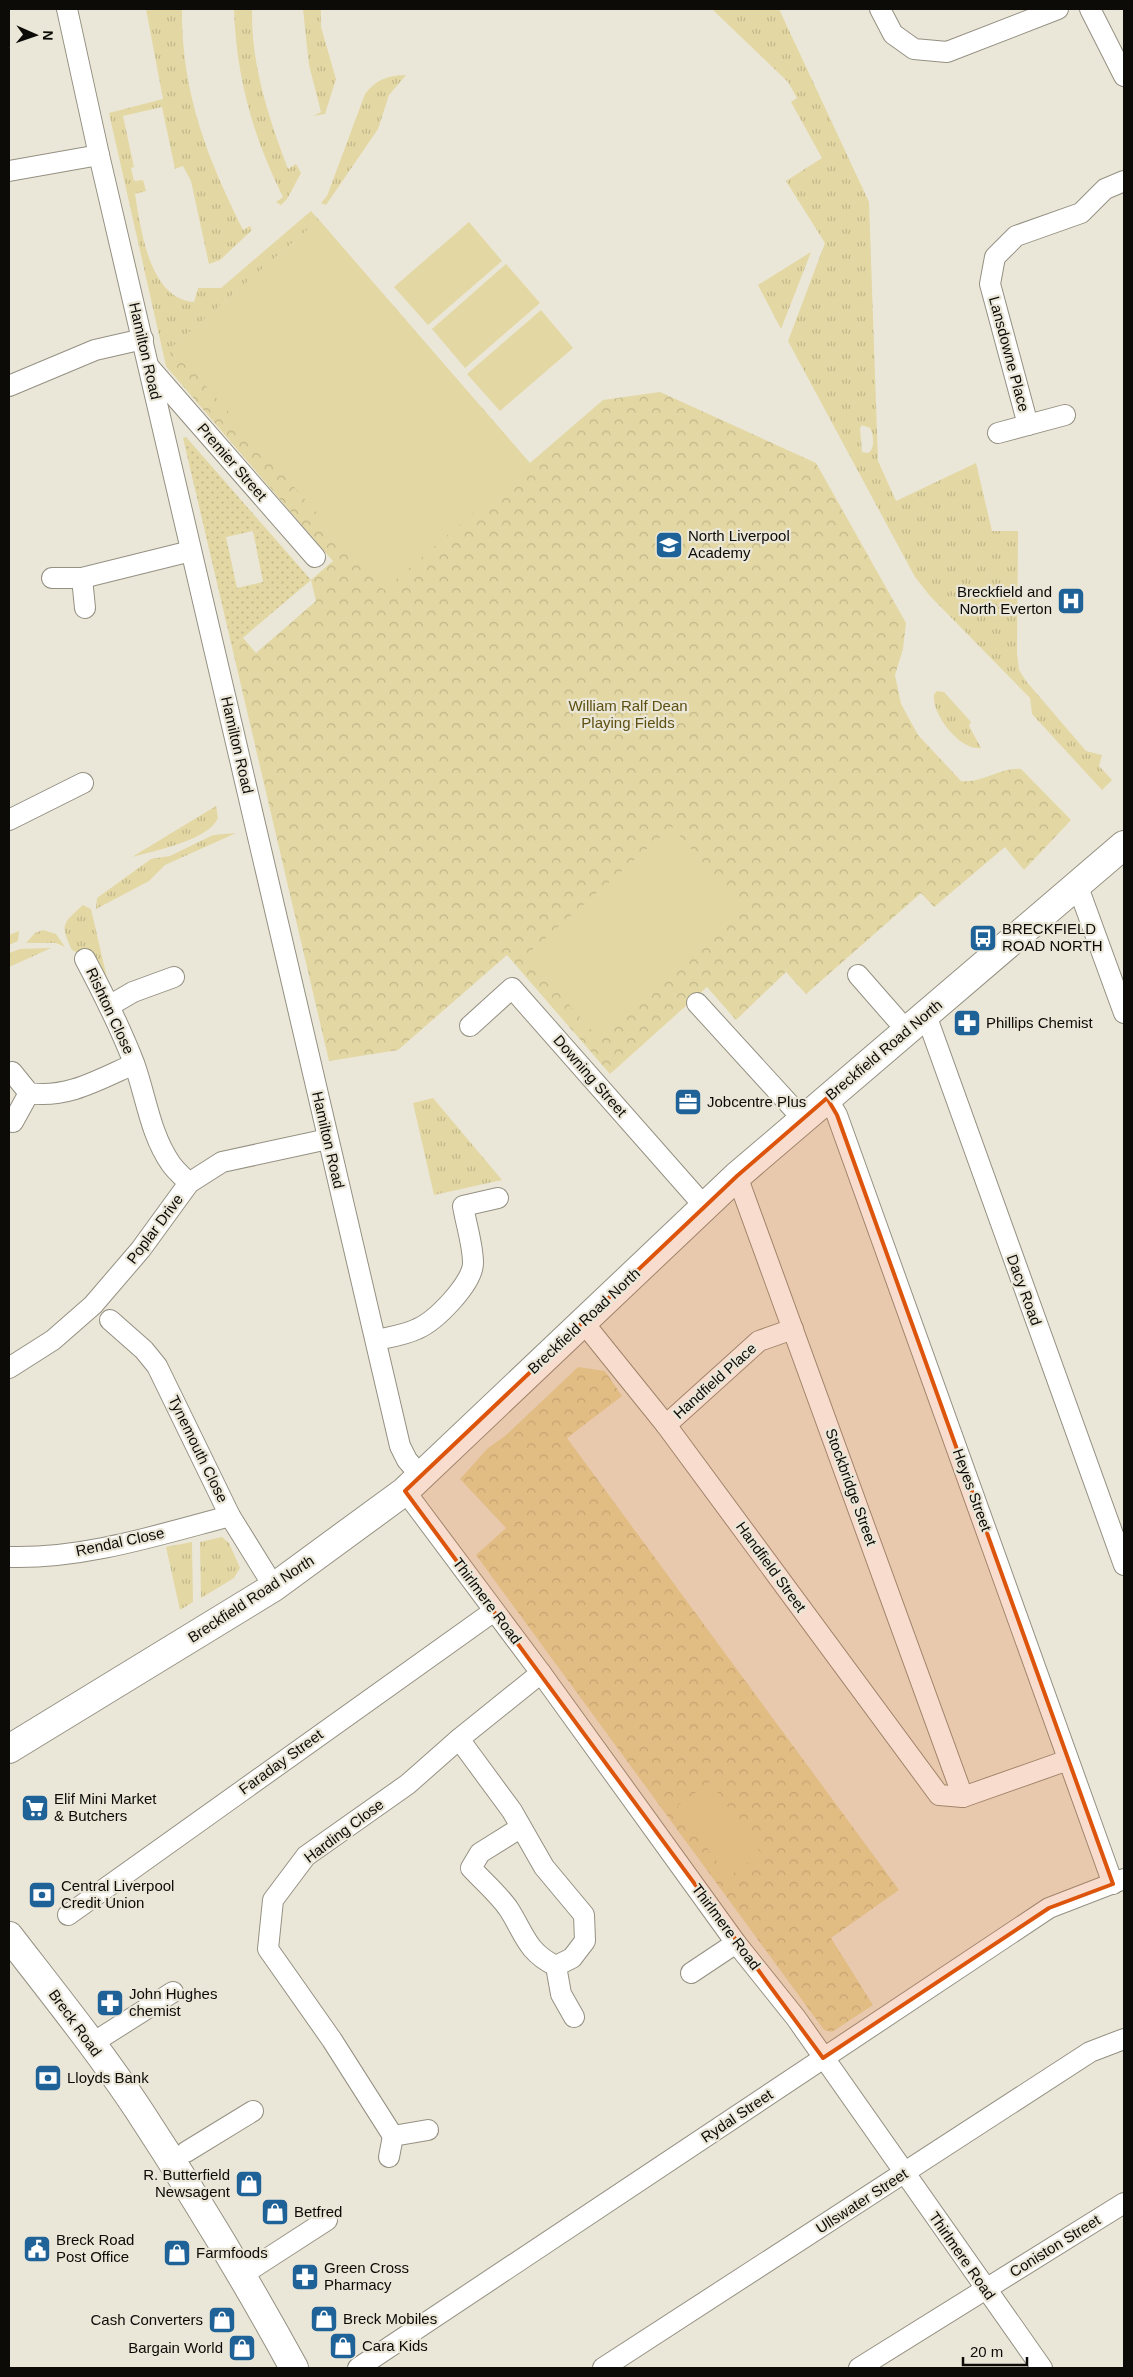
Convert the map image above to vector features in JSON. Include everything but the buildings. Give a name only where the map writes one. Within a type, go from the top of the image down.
[{"type":"street","name":"Hamilton Road","points":[[67,9],[99,155],[328,1139],[400,1446],[407,1460],[412,1483]]},
{"type":"street","points":[[880,9],[893,34],[914,49],[947,52],[1058,9]]},
{"type":"street","points":[[1090,9],[1124,76]]},
{"type":"street","points":[[9,171],[99,155]]},
{"type":"street","name":"Lansdowne Place","points":[[1028,425],[990,284],[995,257],[1016,236],[1081,213],[1105,189],[1124,181]]},
{"type":"street","points":[[9,386],[95,350],[143,339]]},
{"type":"street","name":"Premier Street","points":[[149,367],[315,558]]},
{"type":"street","name":"Lansdowne Place","points":[[998,433],[1065,415]]},
{"type":"street","points":[[52,578],[82,578],[191,551]]},
{"type":"street","points":[[82,578],[85,608]]},
{"type":"street","points":[[9,820],[83,783]]},
{"type":"street","name":"Breckfield Road North","points":[[9,1749],[274,1587],[412,1483],[737,1176],[802,1118],[1078,887],[1124,846]]},
{"type":"street","points":[[1078,887],[1124,1013]]},
{"type":"street","name":"Rishton Close","points":[[85,959],[109,1006],[134,1064],[163,1151],[171,1165],[189,1183]]},
{"type":"street","points":[[858,975],[916,1023]]},
{"type":"street","points":[[109,1006],[133,992],[174,977]]},
{"type":"street","name":"Downing Street","points":[[470,1026],[512,988],[705,1207]]},
{"type":"street","points":[[697,1003],[802,1118]]},
{"type":"street","name":"Dacy Road","points":[[916,1023],[1124,1565]]},
{"type":"street","name":"Rishton Close","points":[[29,1093],[41,1095],[67,1092],[134,1064]]},
{"type":"street","points":[[12,1072],[29,1093],[13,1122]]},
{"type":"street","name":"Heyes Street","points":[[827,1098],[838,1115],[1068,1760],[1119,1882]]},
{"type":"street","name":"Poplar Drive","points":[[9,1368],[53,1340],[93,1305],[142,1249],[189,1183],[222,1162],[328,1139]]},
{"type":"street","name":"Stockbridge Street","points":[[737,1176],[963,1797]]},
{"type":"street","points":[[376,1340],[419,1329],[429,1322],[470,1280],[473,1262],[462,1206],[498,1198]]},
{"type":"street","name":"Tynemouth Close","points":[[110,1320],[144,1350],[157,1366],[230,1516],[274,1587]]},
{"type":"street","name":"Handfield Street","points":[[583,1322],[666,1425],[939,1795],[963,1797]]},
{"type":"street","name":"Handfield Place","points":[[666,1425],[759,1341],[793,1329]]},
{"type":"street","name":"Thirlmere Road","points":[[412,1483],[494,1611],[542,1673],[736,1943],[796,2018],[1042,2368]]},
{"type":"street","name":"Rendal Close","points":[[9,1557],[47,1556],[92,1550],[230,1516]]},
{"type":"street","name":"Faraday Street","points":[[68,1916],[494,1611]]},
{"type":"street","name":"Harding Close","points":[[393,2136],[332,2040],[268,1949],[273,1900],[306,1856],[408,1784],[459,1739],[542,1673]]},
{"type":"street","points":[[459,1739],[512,1811],[544,1868],[584,1915],[585,1941],[572,1958],[556,1966]]},
{"type":"street","points":[[963,1797],[1068,1760]]},
{"type":"street","points":[[520,1828],[480,1853],[471,1868],[508,1908],[526,1942],[542,1959],[556,1966]]},
{"type":"street","name":"Rydal Street","points":[[358,2368],[1048,1908],[1119,1882]]},
{"type":"street","name":"Breck Road","points":[[9,1936],[92,2044],[137,2109],[242,2275],[294,2368]]},
{"type":"street","points":[[691,1973],[736,1943]]},
{"type":"street","points":[[556,1966],[561,1994],[574,2017]]},
{"type":"street","points":[[92,2044],[173,1992]]},
{"type":"street","name":"Ullswater Street","points":[[603,2368],[1090,2052],[1124,2039]]},
{"type":"street","points":[[186,2152],[253,2111]]},
{"type":"street","points":[[389,2157],[393,2136],[428,2130]]},
{"type":"street","name":"Coniston Street","points":[[859,2368],[1124,2203]]},
{"type":"street","points":[[242,2275],[327,2220]]},
{"type":"highlighted area","points":[[827,1098],[837,1115],[1113,1884],[1049,1908],[823,2058],[405,1491],[737,1176]]},
{"type":"green space","points":[[146,9],[182,9],[186,68],[191,96],[199,123],[218,177],[243,230],[250,226],[252,230],[220,260],[209,264],[191,181],[183,166],[175,169],[162,107],[123,116],[134,167],[131,168],[134,181],[143,180],[146,191],[135,194],[144,243],[157,276],[167,289],[179,298],[194,302],[198,288],[221,288],[311,211],[319,220],[172,347],[333,561],[166,366],[109,113],[163,99]]},
{"type":"green space","points":[[234,9],[252,9],[254,50],[262,90],[288,169],[296,164],[301,173],[287,199],[281,205],[276,202],[283,197],[263,152],[242,82],[235,34]]},
{"type":"green space","points":[[303,9],[321,9],[321,27],[336,79],[325,114],[313,116],[321,112],[309,65]]},
{"type":"green space","points":[[712,9],[779,9],[869,202],[878,461],[896,501],[976,463],[992,531],[1018,531],[1017,654],[1019,670],[1026,681],[1086,751],[1102,755],[1099,766],[1112,780],[1102,790],[1032,714],[1030,698],[930,596],[915,577],[788,341],[825,243],[786,181],[822,158],[791,102],[797,98],[788,82]],"holes":[[[862,425],[870,428],[873,445],[868,453],[862,452],[860,428]]]},
{"type":"green space","points":[[406,75],[389,95],[378,129],[326,205],[321,203],[327,196],[365,94],[373,85],[383,79]]},
{"type":"green space","name":"William Ralf Dean Playing Fields","points":[[319,220],[530,463],[603,400],[660,392],[816,463],[906,623],[903,649],[895,675],[901,704],[918,735],[961,781],[976,780],[1006,770],[1021,769],[1071,820],[1024,870],[1005,847],[934,907],[921,893],[806,994],[786,972],[736,1020],[707,987],[610,1074],[507,955],[398,1050],[329,1061],[232,647],[243,638],[256,653],[316,601],[311,580],[333,561],[166,366],[172,347]]},
{"type":"green space","points":[[319,220],[530,464],[384,590],[172,347]]},
{"type":"green space","points":[[469,222],[502,261],[428,325],[394,287]]},
{"type":"green space","points":[[811,252],[781,329],[758,285]]},
{"type":"green space","points":[[506,264],[540,303],[465,368],[432,329]]},
{"type":"green space","points":[[541,310],[573,348],[500,411],[467,374]]},
{"type":"green space","points":[[186,437],[311,580],[232,647],[183,438]],"holes":[[[253,531],[263,582],[237,588],[226,537]]]},
{"type":"green space","points":[[937,691],[944,692],[971,722],[969,726],[981,748],[964,744],[948,730],[934,702],[934,694]]},
{"type":"green space","points":[[216,806],[218,818],[213,826],[204,833],[180,844],[132,857]]},
{"type":"green space","points":[[672,827],[745,911],[598,1038],[526,955]]},
{"type":"green space","points":[[236,833],[165,865],[149,881],[96,909],[97,898],[151,859],[170,856],[213,835]]},
{"type":"green space","points":[[83,905],[91,909],[107,978],[105,980],[90,950],[80,954],[72,950],[66,935],[65,925],[67,921]]},
{"type":"green space","points":[[43,930],[56,934],[65,947],[56,943],[26,943],[35,933]]},
{"type":"green space","points":[[19,931],[18,941],[9,945],[9,935]]},
{"type":"green space","points":[[51,948],[9,967],[9,953],[20,949]]},
{"type":"green space","points":[[433,1098],[502,1180],[434,1195],[413,1103]]},
{"type":"green space","points":[[578,1367],[605,1371],[622,1396],[567,1438],[899,1890],[831,1938],[873,2005],[832,2032],[824,2030],[476,1555],[506,1528],[460,1479],[488,1448],[505,1436]]},
{"type":"green space","points":[[222,1537],[229,1543],[240,1568],[234,1578],[201,1598],[200,1542]]},
{"type":"green space","points":[[192,1542],[193,1602],[180,1610],[166,1547]]},
{"type":"green space","points":[[710,1782],[761,1853],[728,1877],[677,1806]]},
{"type":"place","name":"North Liverpool Academy","points":[[669,545]]},
{"type":"place","name":"Breckfield and North Everton","points":[[1071,601]]},
{"type":"place","name":"BRECKFIELD ROAD NORTH","points":[[983,938]]},
{"type":"place","name":"Phillips Chemist","points":[[967,1023]]},
{"type":"place","name":"Jobcentre Plus","points":[[688,1102]]},
{"type":"place","name":"Elif Mini Market & Butchers","points":[[35,1808]]},
{"type":"place","name":"Central Liverpool Credit Union","points":[[42,1895]]},
{"type":"place","name":"John Hughes chemist","points":[[110,2003]]},
{"type":"place","name":"Lloyds Bank","points":[[48,2078]]},
{"type":"place","name":"R. Butterfield Newsagent","points":[[249,2184]]},
{"type":"place","name":"Betfred","points":[[275,2212]]},
{"type":"place","name":"Breck Road Post Office","points":[[37,2249]]},
{"type":"place","name":"Farmfoods","points":[[177,2253]]},
{"type":"place","name":"Green Cross Pharmacy","points":[[305,2277]]},
{"type":"place","name":"Breck Mobiles","points":[[324,2319]]},
{"type":"place","name":"Cash Converters","points":[[222,2320]]},
{"type":"place","name":"Cara Kids","points":[[343,2346]]},
{"type":"place","name":"Bargain World","points":[[242,2348]]}]
